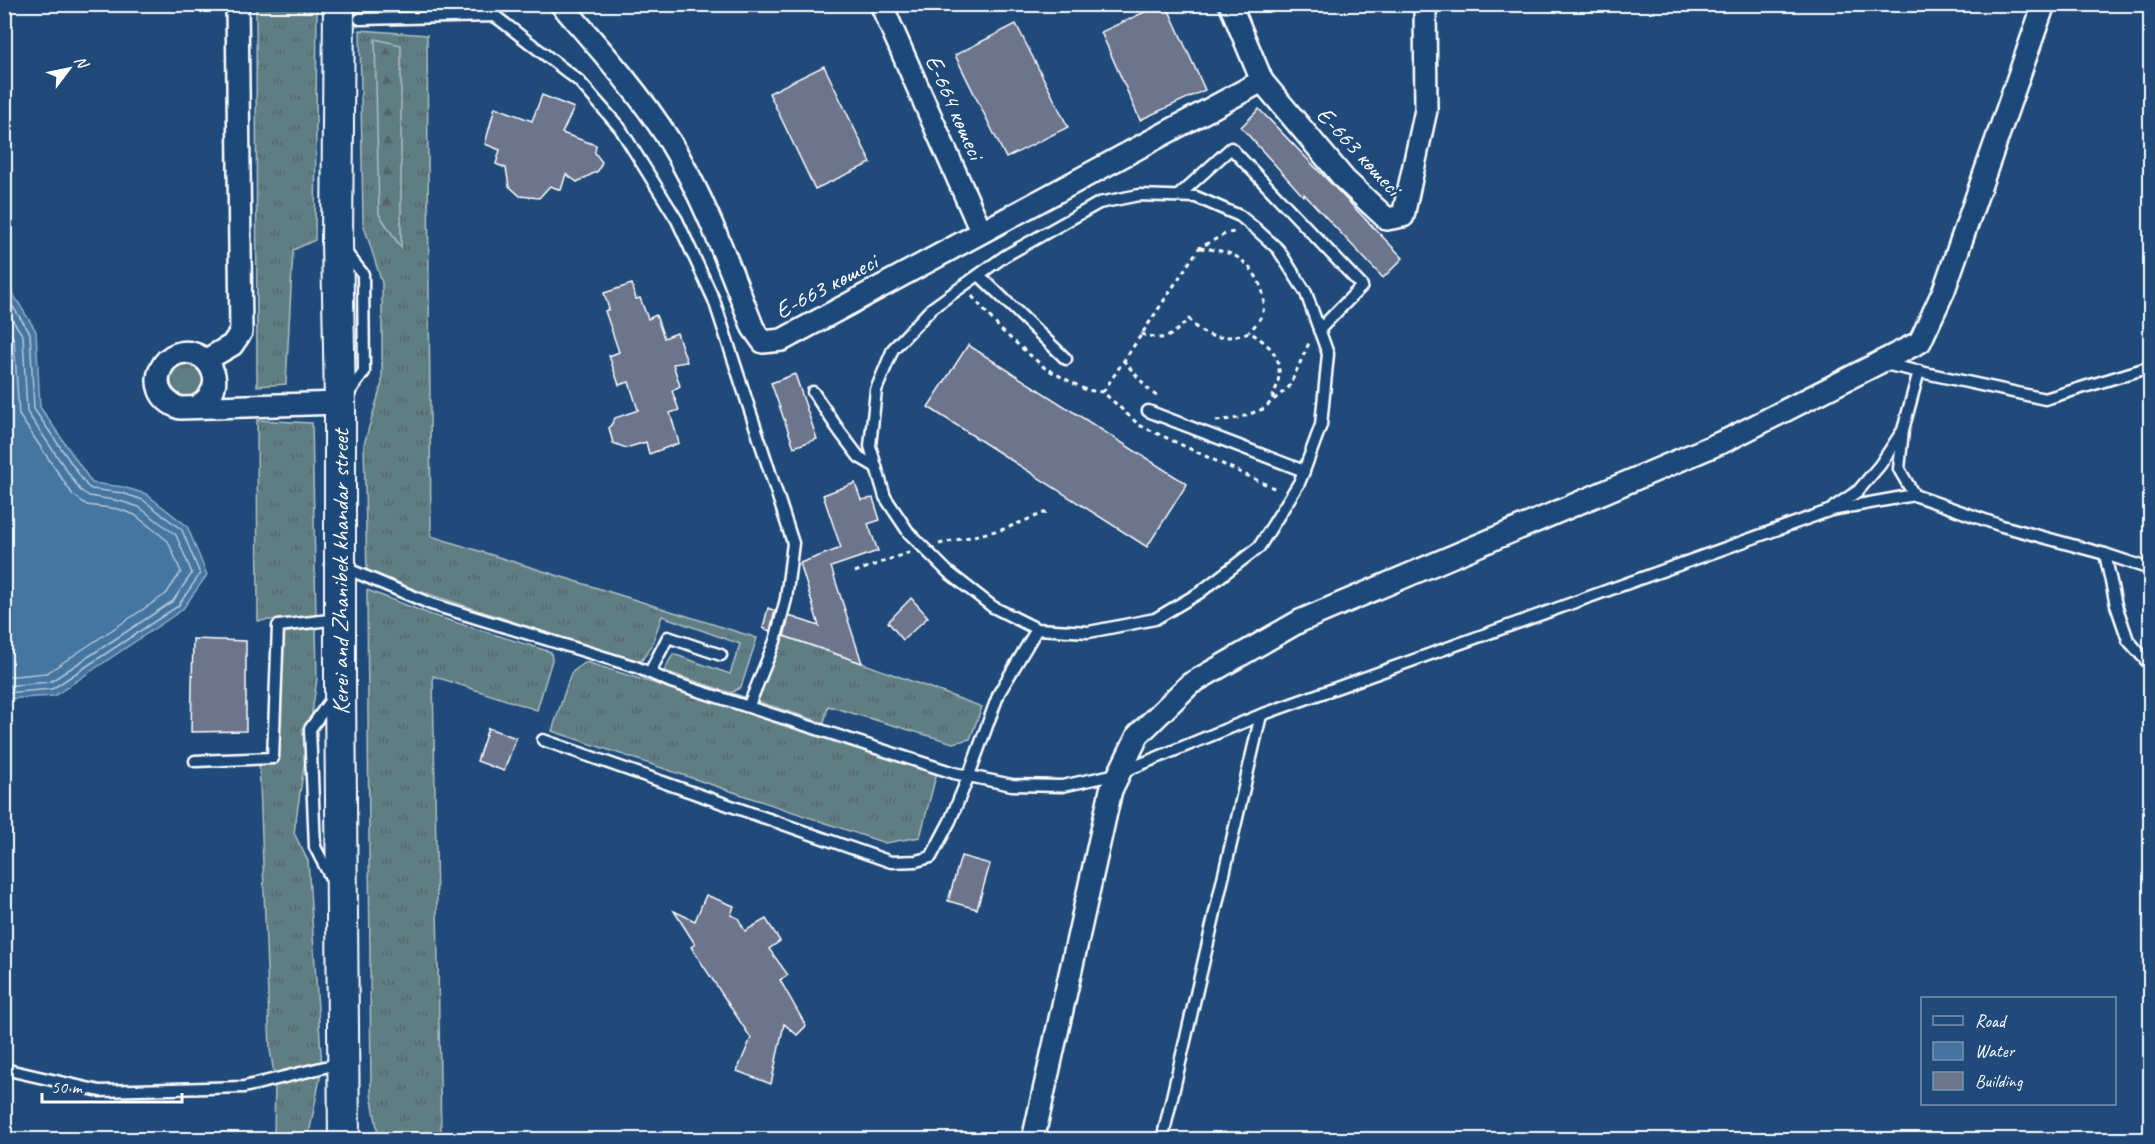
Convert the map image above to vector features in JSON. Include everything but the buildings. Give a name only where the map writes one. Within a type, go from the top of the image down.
[{"type":"main road","name":"Kerei and Zhanibek khandar street","points":[[344,1140],[337,241],[350,12]]},
{"type":"street","points":[[206,360],[232,345],[241,332],[237,4]]},
{"type":"street","name":"Е-663 көшесі","points":[[561,4],[623,75],[669,140],[706,210],[753,328],[763,342],[782,340],[1262,81]]},
{"type":"street","name":"Е-664 көшесі","points":[[881,4],[981,231]]},
{"type":"street","name":"Е-663 көшесі","points":[[1230,4],[1262,81],[1345,180],[1387,219],[1403,216],[1426,110],[1425,4]]},
{"type":"street","points":[[1033,1140],[1108,801],[1117,774],[1138,735],[1190,684],[1300,621],[1727,440],[1920,342],[1944,290],[2044,4]]},
{"type":"street","points":[[188,352],[206,360],[214,376],[214,386],[206,402],[189,409],[171,405],[164,399],[158,382],[159,372],[170,357],[188,352]]},
{"type":"street","points":[[198,406],[340,404]]},
{"type":"lane","points":[[350,12],[495,16],[579,81],[620,128],[677,220],[714,300],[793,543],[782,617],[775,641],[748,705]]},
{"type":"lane","points":[[1178,196],[1231,148],[1362,286],[1318,327]]},
{"type":"lane","points":[[1139,195],[1196,197],[1240,216],[1256,229],[1278,249],[1306,293],[1328,354],[1321,425],[1299,483],[1259,547],[1199,593],[1155,619],[1089,632],[1037,629],[993,607],[948,572],[909,533],[885,497],[870,446],[876,390],[893,349],[932,308],[1005,256],[1099,204],[1139,195]]},
{"type":"lane","points":[[979,275],[1066,359]]},
{"type":"lane","points":[[1881,363],[2045,399],[2151,368]]},
{"type":"lane","points":[[1914,495],[1899,469],[1903,430],[1919,371]]},
{"type":"lane","points":[[813,392],[859,457],[876,466]]},
{"type":"lane","points":[[1148,411],[1304,471]]},
{"type":"lane","points":[[1832,510],[1858,490],[1880,465],[1903,430]]},
{"type":"lane","points":[[340,566],[431,604],[650,672],[671,682],[954,773],[1012,785],[1062,786],[1117,774],[1261,715],[1832,510],[1914,495],[2002,526],[2151,569]]},
{"type":"lane","points":[[2105,554],[2116,605],[2128,640],[2151,665]]},
{"type":"lane","points":[[195,761],[273,758],[278,626],[340,619]]},
{"type":"lane","points":[[543,740],[891,862],[916,861],[931,857],[950,821],[999,693],[1037,629]]},
{"type":"lane","points":[[650,672],[668,637],[721,655]]},
{"type":"lane","points":[[1162,1140],[1261,715]]},
{"type":"lane","points":[[4,1069],[100,1091],[244,1087],[344,1062]]},
{"type":"path","points":[[1103,392],[1199,248],[1227,233],[1256,229]]},
{"type":"path","points":[[1141,334],[1160,339],[1172,335],[1189,319],[1193,326],[1215,338],[1232,338],[1249,332],[1261,318],[1264,303],[1260,285],[1252,270],[1230,253],[1199,248]]},
{"type":"path","points":[[963,286],[1001,330],[1045,368],[1086,390],[1103,392],[1139,425],[1291,496]]},
{"type":"path","points":[[1216,421],[1239,418],[1263,409],[1289,387],[1318,327]]},
{"type":"path","points":[[1249,332],[1274,351],[1281,371],[1270,403]]},
{"type":"path","points":[[1124,360],[1150,391],[1166,403]]},
{"type":"path","points":[[855,572],[923,548],[1004,529],[1049,511]]},
{"type":"green space","points":[[256,5],[317,5],[315,240],[293,250],[286,384],[257,386]]},
{"type":"green space","points":[[360,30],[427,35],[431,536],[757,638],[741,687],[731,693],[664,671],[673,654],[730,674],[740,644],[662,616],[651,647],[640,663],[367,574],[364,444],[382,383],[382,283],[363,223]]},
{"type":"green space","points":[[375,39],[401,45],[401,248],[379,214]]},
{"type":"green space","points":[[187,364],[198,369],[203,380],[198,391],[187,396],[176,391],[171,380],[176,369]]},
{"type":"green space","points":[[257,420],[312,423],[316,616],[258,621]]},
{"type":"green space","points":[[367,590],[432,615],[551,652],[552,660],[537,710],[433,676],[441,1134],[431,1139],[379,1139],[371,1094]]},
{"type":"green space","points":[[316,629],[317,679],[294,833],[308,861],[322,1068],[308,1139],[274,1139],[275,1079],[270,1050],[259,758],[273,758],[277,633]]},
{"type":"green space","points":[[777,634],[982,707],[970,739],[953,743],[828,706],[824,723],[744,697],[757,701]]},
{"type":"green space","points":[[586,662],[937,772],[920,837],[885,843],[552,731],[571,673]]},
{"type":"water","points":[[5,281],[36,331],[40,407],[92,483],[123,487],[146,494],[187,526],[207,575],[182,610],[54,696],[5,699]]}]
